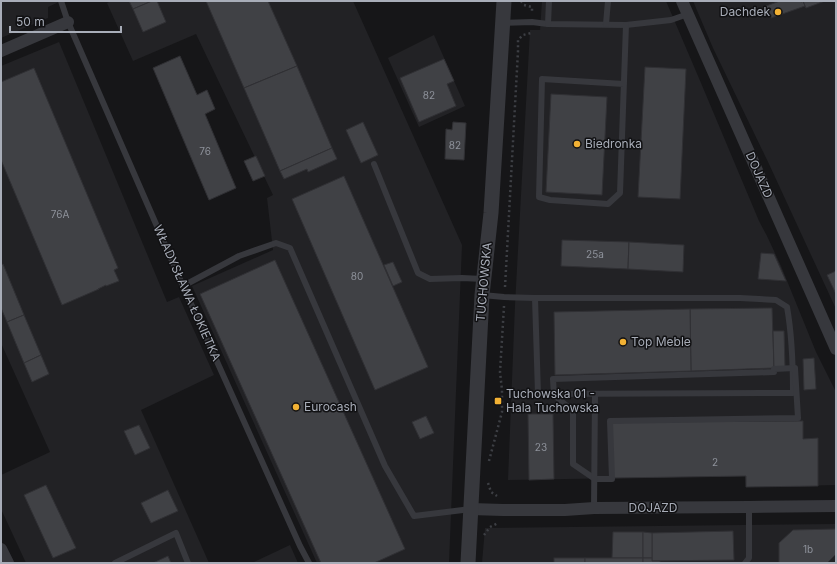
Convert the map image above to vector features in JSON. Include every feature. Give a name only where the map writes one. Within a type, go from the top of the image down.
[{"type":"street","name":"TUCHOWSKA","points":[[468,563],[482,295],[491,213],[504,1]]},
{"type":"street","name":"DOJAZD","points":[[682,1],[836,349]]},
{"type":"street","points":[[1,51],[68,22]]},
{"type":"street","name":"DOJAZD","points":[[471,509],[565,510],[594,508],[836,506]]},
{"type":"street","points":[[1,549],[8,563]]},
{"type":"lane","name":"WŁADYSŁAWA ŁOKIETKA","points":[[61,1],[68,22],[183,286],[296,539],[309,563]]},
{"type":"lane","points":[[548,24],[549,1]]},
{"type":"lane","points":[[606,24],[608,1]]},
{"type":"lane","points":[[503,23],[532,22],[548,24],[626,25],[671,20],[688,14]]},
{"type":"lane","points":[[624,84],[542,79],[539,197],[608,204],[620,193],[624,84],[626,25]]},
{"type":"lane","points":[[374,164],[418,273],[430,279],[484,279]]},
{"type":"lane","points":[[183,286],[239,256],[276,243],[290,248],[385,466],[414,516],[471,509]]},
{"type":"lane","points":[[482,295],[535,298],[740,298],[776,300],[787,307],[793,368],[793,393],[595,395],[538,394],[535,298]]},
{"type":"lane","points":[[793,368],[795,368],[798,418],[610,421],[612,479],[595,479],[573,464],[573,411],[554,395],[553,379],[774,372],[774,369],[793,368]]},
{"type":"lane","points":[[594,508],[595,395]]},
{"type":"lane","points":[[745,563],[749,558],[749,507]]},
{"type":"lane","points":[[115,563],[176,534],[188,563]]},
{"type":"path","points":[[489,464],[502,412],[500,372],[518,40],[523,35],[531,34],[532,22],[532,7],[524,5],[522,1]]},
{"type":"path","points":[[482,539],[490,527],[501,522],[503,510],[503,499],[491,492],[486,478]]},
{"type":"shaded area","points":[[1,1],[61,1],[48,7],[48,18],[1,38]]},
{"type":"shaded area","points":[[111,1],[353,1],[462,245],[449,563],[317,563],[192,286],[273,250],[267,198],[273,195],[196,34],[133,61],[107,3]]},
{"type":"shaded area","points":[[542,1],[666,1],[759,221],[781,266],[816,352],[836,392],[836,485],[746,487],[745,476],[508,480],[515,305],[530,30],[540,30]]},
{"type":"shaded area","points":[[693,1],[836,1],[836,309],[769,164],[713,48]]},
{"type":"shaded area","points":[[434,35],[465,106],[419,127],[388,58]]},
{"type":"shaded area","points":[[59,42],[167,302],[179,297],[214,375],[141,410],[209,563],[26,563],[1,509],[1,475],[50,452],[1,343],[1,66]]},
{"type":"shaded area","points":[[836,524],[836,563],[482,563],[485,528]]},
{"type":"shaded area","points":[[290,545],[298,563],[252,563]]},
{"type":"building","points":[[129,1],[152,1],[133,9]]},
{"type":"building","points":[[152,1],[157,1],[166,22],[143,32],[133,9]]},
{"type":"building","points":[[206,1],[268,1],[297,66],[244,88]]},
{"type":"building","name":"Dachdek","points":[[780,1],[803,1],[805,6],[771,18],[766,6]]},
{"type":"building","points":[[803,1],[825,1],[806,8]]},
{"type":"building","points":[[180,56],[197,95],[207,90],[215,109],[205,114],[236,188],[209,200],[153,68]]},
{"type":"building","points":[[444,59],[454,81],[447,84],[456,106],[419,122],[400,78]]},
{"type":"building","points":[[297,66],[332,148],[280,171],[244,88]]},
{"type":"building","points":[[645,67],[686,69],[680,199],[638,197]]},
{"type":"building","points":[[34,68],[118,268],[114,270],[119,281],[106,285],[62,305],[1,160],[1,82]]},
{"type":"building","name":"Biedronka","points":[[551,94],[607,97],[602,195],[546,192]]},
{"type":"building","points":[[363,122],[378,155],[361,163],[346,130]]},
{"type":"building","points":[[453,122],[466,123],[464,160],[445,159],[446,129],[452,130]]},
{"type":"building","points":[[332,148],[337,159],[308,172],[307,169],[284,179],[280,171]]},
{"type":"building","points":[[256,156],[265,176],[253,181],[244,161]]},
{"type":"building","points":[[344,176],[428,367],[375,390],[292,199]]},
{"type":"building","points":[[562,240],[629,242],[628,269],[561,266]]},
{"type":"building","points":[[629,242],[684,245],[683,272],[628,269]]},
{"type":"building","points":[[761,253],[774,254],[786,281],[758,279]]},
{"type":"building","name":"Eurocash","points":[[275,260],[405,549],[374,563],[321,563],[200,294]]},
{"type":"building","points":[[393,262],[402,282],[393,286],[384,265]]},
{"type":"building","points":[[3,264],[24,315],[7,322],[1,308],[1,265]]},
{"type":"building","points":[[836,271],[836,294],[827,275]]},
{"type":"building","points":[[772,308],[774,368],[691,371],[690,309]]},
{"type":"building","name":"Top Meble","points":[[690,309],[691,371],[555,375],[554,312]]},
{"type":"building","points":[[24,315],[41,355],[24,363],[7,322]]},
{"type":"building","points":[[773,331],[784,331],[785,368],[774,368]]},
{"type":"building","points":[[41,355],[49,374],[32,382],[24,363]]},
{"type":"building","points":[[814,358],[816,389],[804,390],[803,359]]},
{"type":"building","points":[[528,414],[553,414],[554,479],[529,480]]},
{"type":"building","points":[[426,416],[434,433],[420,439],[412,422]]},
{"type":"building","points":[[803,421],[803,439],[818,438],[818,486],[746,487],[746,476],[612,478],[611,422]]},
{"type":"building","points":[[139,425],[150,448],[135,455],[124,431]]},
{"type":"building","points":[[46,485],[76,548],[53,558],[24,495]]},
{"type":"building","points":[[168,490],[178,511],[151,523],[141,503]]},
{"type":"building","points":[[836,529],[836,554],[827,563],[779,563],[779,543],[793,530]]},
{"type":"building","points":[[733,531],[734,560],[652,561],[652,533]]},
{"type":"building","points":[[613,532],[643,532],[643,558],[612,558]]},
{"type":"building","points":[[643,532],[652,533],[652,558],[643,558]]},
{"type":"building","points":[[168,556],[171,563],[153,563]]},
{"type":"building","points":[[554,558],[585,558],[585,563],[554,563]]},
{"type":"building","points":[[585,558],[643,558],[643,563],[585,563]]},
{"type":"building","points":[[643,558],[652,558],[652,561],[660,561],[660,563],[643,563]]},
{"type":"place","name":"Dachdek","points":[[778,12]]},
{"type":"place","name":"Biedronka","points":[[577,144]]},
{"type":"place","name":"Top Meble","points":[[623,342]]},
{"type":"place","name":"Tuchowska 01 - Hala Tuchowska","points":[[498,401]]},
{"type":"place","name":"Eurocash","points":[[296,407]]}]
